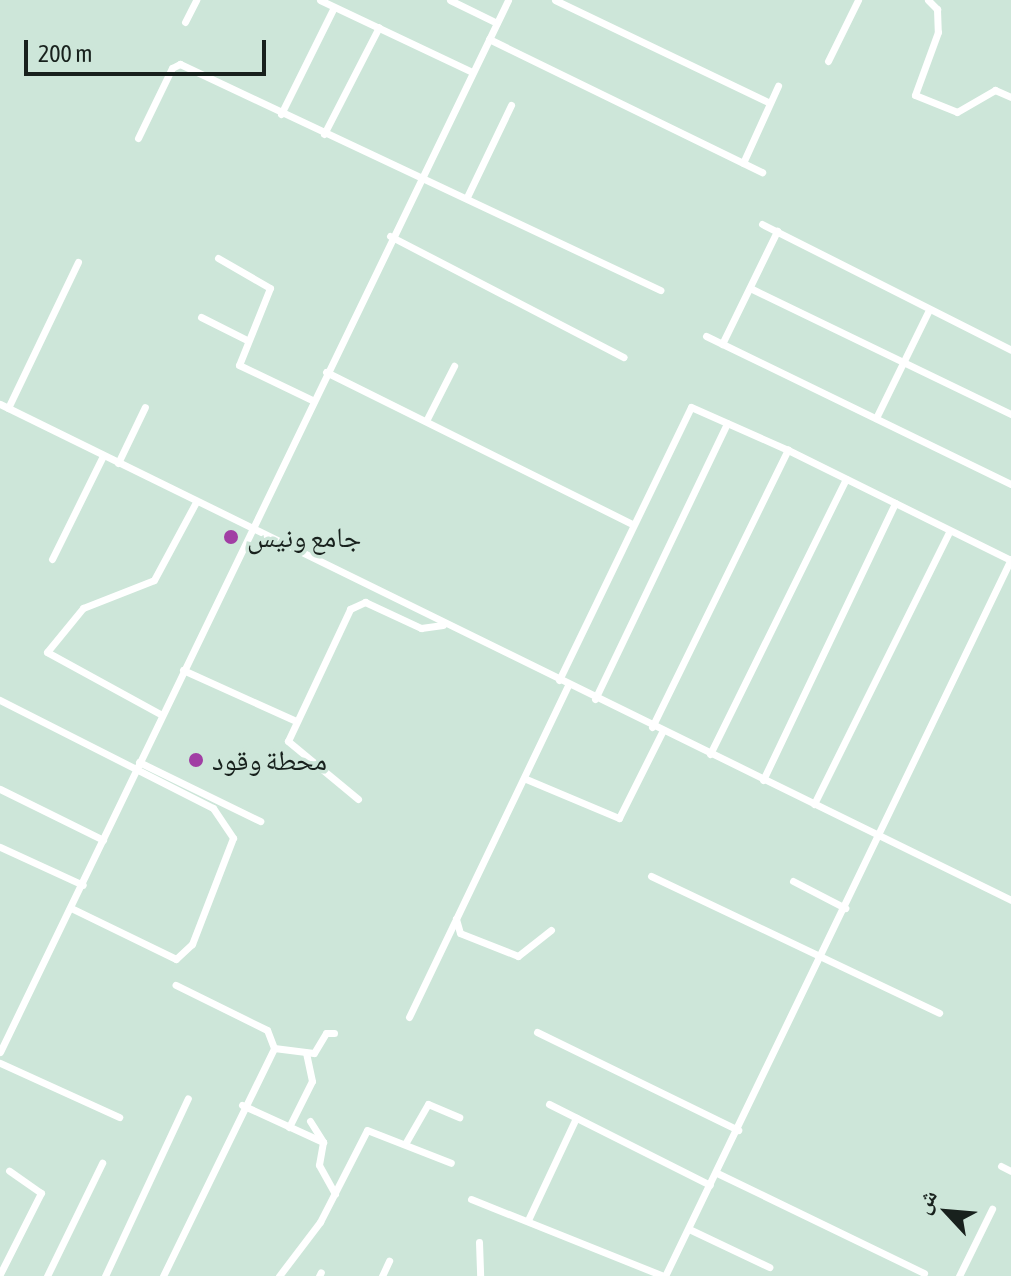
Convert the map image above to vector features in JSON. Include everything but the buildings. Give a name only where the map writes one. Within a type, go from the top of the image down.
[{"type":"street","points":[[185,22],[196,0]]},
{"type":"street","points":[[320,0],[472,72]]},
{"type":"street","points":[[450,0],[497,23]]},
{"type":"street","points":[[0,1052],[83,885],[390,236],[508,0]]},
{"type":"street","points":[[555,0],[770,103]]},
{"type":"street","points":[[828,61],[858,0]]},
{"type":"street","points":[[928,0],[937,9],[938,32],[915,95],[957,112],[995,90],[1011,97]]},
{"type":"street","points":[[281,114],[334,7]]},
{"type":"street","points":[[324,134],[379,27]]},
{"type":"street","points":[[489,39],[762,172]]},
{"type":"street","points":[[138,138],[177,64],[410,176],[421,175],[660,290]]},
{"type":"street","points":[[743,163],[778,86]]},
{"type":"street","points":[[467,197],[511,105]]},
{"type":"street","points":[[762,224],[894,287],[928,312],[1011,350]]},
{"type":"street","points":[[722,344],[777,231]]},
{"type":"street","points":[[390,236],[623,357]]},
{"type":"street","points":[[218,258],[269,285],[239,365],[312,400]]},
{"type":"street","points":[[78,262],[4,406],[443,625],[1011,900]]},
{"type":"street","points":[[750,288],[1011,414]]},
{"type":"street","points":[[876,418],[928,312]]},
{"type":"street","points":[[201,317],[247,340]]},
{"type":"street","points":[[706,336],[1011,484]]},
{"type":"street","points":[[426,421],[454,366]]},
{"type":"street","points":[[326,372],[632,524]]},
{"type":"street","points":[[118,463],[145,407]]},
{"type":"street","points":[[471,1199],[664,1276],[738,1130],[1011,560],[788,450],[691,407],[559,680]]},
{"type":"street","points":[[595,699],[727,423]]},
{"type":"street","points":[[652,727],[788,450]]},
{"type":"street","points":[[52,559],[103,456]]},
{"type":"street","points":[[710,754],[846,479]]},
{"type":"street","points":[[162,715],[47,652],[58,631],[97,599],[154,580],[196,502]]},
{"type":"street","points":[[763,780],[895,503]]},
{"type":"street","points":[[814,804],[949,532]]},
{"type":"street","points":[[358,799],[288,741],[296,721],[354,604],[370,603],[421,628],[443,625]]},
{"type":"street","points":[[183,670],[296,721]]},
{"type":"street","points":[[409,1017],[526,779],[568,685]]},
{"type":"street","points":[[0,700],[260,821]]},
{"type":"street","points":[[526,779],[619,818],[662,732]]},
{"type":"street","points":[[71,908],[176,959],[192,944],[233,838],[213,808],[138,765]]},
{"type":"street","points":[[0,789],[103,840]]},
{"type":"street","points":[[0,847],[83,885]]},
{"type":"street","points":[[651,876],[718,903],[820,959],[939,1013]]},
{"type":"street","points":[[793,881],[845,908]]},
{"type":"street","points":[[456,919],[460,933],[518,956],[551,930]]},
{"type":"street","points":[[176,985],[267,1030],[274,1048]]},
{"type":"street","points":[[537,1032],[738,1130]]},
{"type":"street","points":[[274,1048],[314,1053],[326,1033],[334,1033]]},
{"type":"street","points":[[163,1276],[242,1105],[274,1048]]},
{"type":"street","points":[[289,1127],[312,1081],[306,1053]]},
{"type":"street","points":[[0,1063],[119,1117]]},
{"type":"street","points":[[105,1276],[188,1098]]},
{"type":"street","points":[[405,1144],[428,1104],[459,1117]]},
{"type":"street","points":[[549,1104],[710,1185]]},
{"type":"street","points":[[242,1105],[323,1142]]},
{"type":"street","points":[[528,1220],[576,1118]]},
{"type":"street","points":[[310,1121],[323,1142],[319,1165],[335,1194]]},
{"type":"street","points":[[279,1276],[335,1194],[362,1133],[372,1130],[451,1163]]},
{"type":"street","points":[[47,1276],[102,1163]]},
{"type":"street","points":[[1001,1166],[1011,1171]]},
{"type":"street","points":[[0,1274],[41,1193],[9,1171]]},
{"type":"street","points":[[717,1173],[924,1273]]},
{"type":"street","points":[[959,1276],[992,1209]]},
{"type":"street","points":[[689,1229],[769,1267]]},
{"type":"street","points":[[479,1242],[480,1276]]},
{"type":"street","points":[[382,1276],[389,1261]]},
{"type":"place","name":"جامع ونيس","points":[[231,537]]},
{"type":"place","name":"محطة وقود","points":[[196,760]]}]
